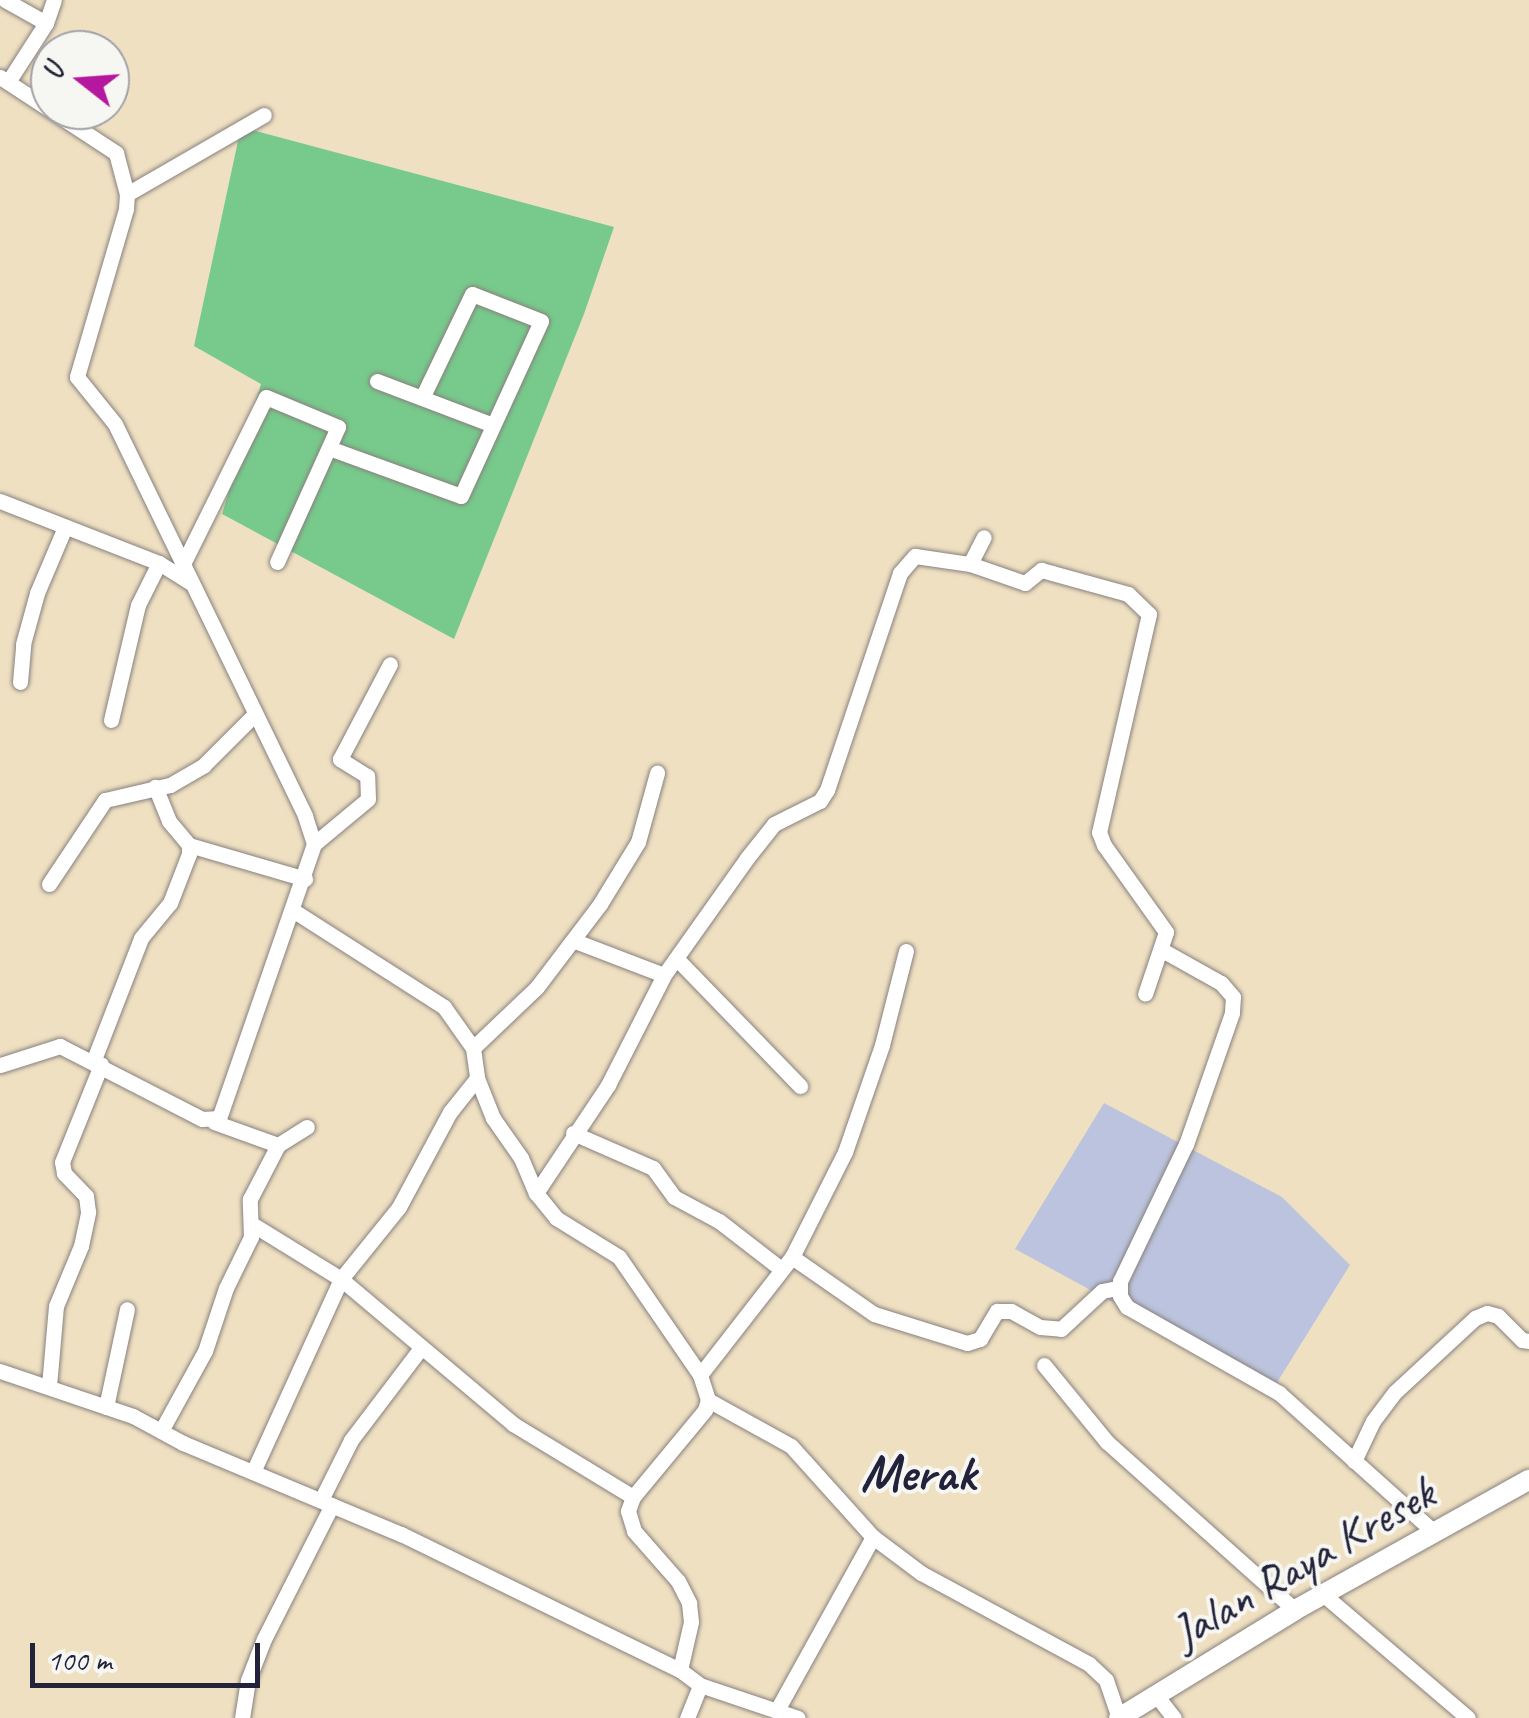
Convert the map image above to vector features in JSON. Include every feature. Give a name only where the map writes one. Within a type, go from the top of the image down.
[{"type":"main road","name":"Jalan Raya Kresek","points":[[1119,1718],[1295,1610],[1527,1483]]},
{"type":"street","points":[[4,0],[46,23]]},
{"type":"street","points":[[54,0],[46,23],[4,80],[116,153],[127,194],[77,378],[116,424],[314,844]]},
{"type":"street","points":[[127,194],[264,115]]},
{"type":"street","points":[[329,448],[461,496],[541,322],[472,294],[422,398]]},
{"type":"street","points":[[377,381],[493,426]]},
{"type":"street","points":[[183,564],[266,397],[338,427],[277,562]]},
{"type":"street","points":[[0,501],[159,563],[192,584]]},
{"type":"street","points":[[20,682],[23,644],[37,594],[65,526]]},
{"type":"street","points":[[970,564],[984,537]]},
{"type":"street","points":[[536,1194],[608,1085],[664,975],[774,824],[820,801],[827,790],[906,563],[914,556],[970,564],[1025,582],[1040,570],[1128,594],[1149,614],[1099,832],[1104,845],[1163,923],[1162,950],[1145,994]]},
{"type":"street","points":[[111,720],[138,605],[159,563]]},
{"type":"street","points":[[214,1122],[224,1110],[314,844],[368,799],[368,776],[340,759],[390,664]]},
{"type":"street","points":[[49,884],[104,800],[170,785],[204,764],[255,714]]},
{"type":"street","points":[[473,1048],[510,1016],[575,941],[638,842],[657,773]]},
{"type":"street","points":[[155,788],[169,821],[189,845],[305,879]]},
{"type":"street","points":[[49,1386],[56,1306],[80,1246],[88,1212],[86,1196],[64,1172],[62,1162],[140,938],[170,903],[189,845]]},
{"type":"street","points":[[294,911],[444,1008],[473,1048],[477,1078],[493,1118],[521,1158],[536,1194],[556,1218],[618,1257],[700,1375],[708,1400],[705,1410],[633,1497],[628,1511],[634,1531],[678,1581],[689,1603],[691,1622],[680,1670]]},
{"type":"street","points":[[575,941],[664,975]]},
{"type":"street","points":[[1118,1288],[1186,1144],[1232,1013],[1233,998],[1221,983],[1162,950]]},
{"type":"street","points":[[700,1375],[733,1338],[786,1262],[845,1152],[882,1046],[906,951]]},
{"type":"street","points":[[677,959],[800,1086]]},
{"type":"street","points":[[0,1064],[52,1046],[214,1122],[278,1145]]},
{"type":"street","points":[[253,1472],[341,1279],[399,1207],[450,1112],[477,1078]]},
{"type":"street","points":[[161,1431],[209,1341],[226,1288],[251,1237],[250,1199],[278,1145],[307,1127]]},
{"type":"street","points":[[573,1133],[653,1168],[674,1197],[874,1314],[967,1343],[980,1339],[997,1310],[1011,1311],[1040,1327],[1061,1330],[1102,1291],[1118,1288]]},
{"type":"street","points":[[252,1224],[341,1279],[514,1424],[633,1497]]},
{"type":"street","points":[[1118,1288],[1127,1307],[1279,1394],[1434,1532]]},
{"type":"street","points":[[106,1406],[127,1309]]},
{"type":"street","points":[[1354,1461],[1373,1421],[1396,1392],[1475,1318],[1487,1313],[1498,1316],[1522,1340],[1529,1341]]},
{"type":"street","points":[[242,1718],[248,1680],[264,1639],[327,1503],[351,1440],[420,1349]]},
{"type":"street","points":[[1044,1365],[1107,1442],[1295,1610]]},
{"type":"street","points":[[0,1371],[106,1406],[402,1534],[680,1670],[700,1685],[798,1718]]},
{"type":"street","points":[[708,1400],[791,1446],[873,1538],[920,1573],[1050,1639],[1089,1664],[1106,1680],[1119,1718]]},
{"type":"street","points":[[777,1710],[873,1538]]},
{"type":"street","points":[[1324,1595],[1468,1718]]},
{"type":"street","points":[[688,1718],[700,1685]]},
{"type":"street","points":[[1156,1695],[1174,1718]]},
{"type":"shaded area","points":[[1104,1103],[1282,1197],[1350,1265],[1273,1389],[1015,1249]]},
{"type":"green space","points":[[241,127],[614,227],[584,314],[454,639],[222,514],[261,384],[194,346]]},
{"type":"district","name":"Merak","points":[[918,1474]]}]
